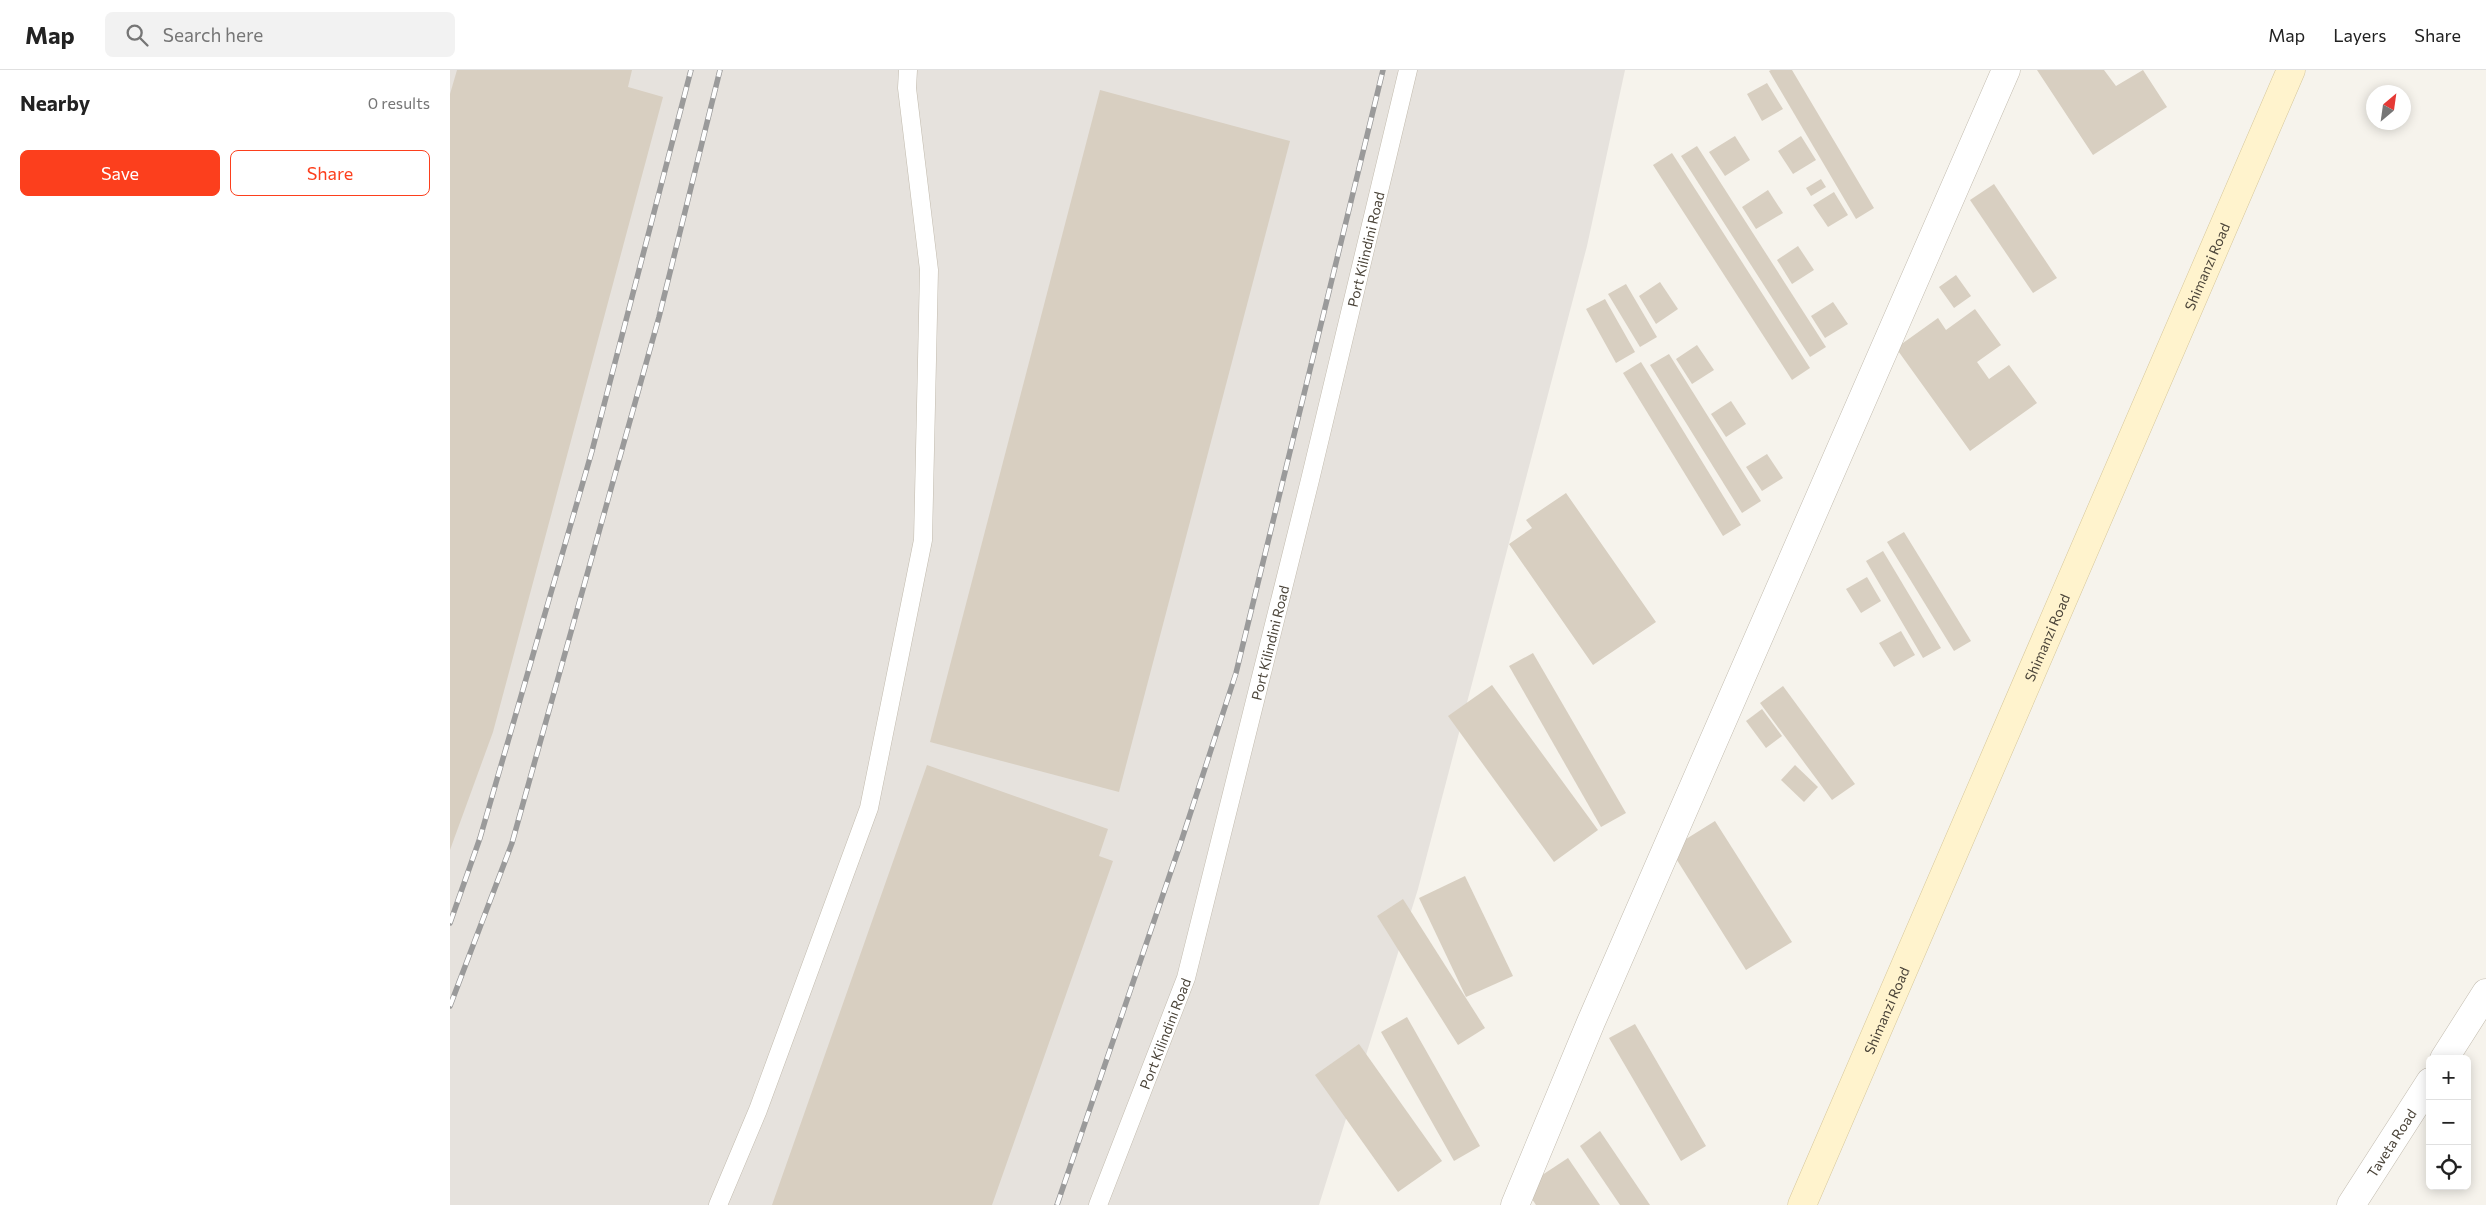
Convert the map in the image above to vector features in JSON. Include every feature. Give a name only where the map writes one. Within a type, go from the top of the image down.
[{"type":"main road","name":"Shimanzi Road","points":[[1802,1205],[2291,70]]},
{"type":"street","points":[[1515,1205],[1592,1022],[2006,70]]},
{"type":"street","points":[[2447,1055],[2486,993]]},
{"type":"street","name":"Taveta Road","points":[[2352,1205],[2426,1088]]},
{"type":"lane","points":[[718,1205],[758,1110],[869,808],[923,540],[929,270],[907,88],[908,70]]},
{"type":"lane","name":"Port Kilindini Road","points":[[1098,1205],[1186,978],[1310,480],[1408,70]]},
{"type":"shaded area","points":[[450,70],[1625,70],[1587,246],[1418,889],[1319,1205],[450,1205]]},
{"type":"building","points":[[457,70],[632,70],[628,87],[663,97],[493,732],[450,850],[450,94]]},
{"type":"building","points":[[1792,70],[1874,208],[1856,219],[1769,71]]},
{"type":"building","points":[[2037,70],[2104,70],[2116,86],[2143,70],[2167,107],[2093,155]]},
{"type":"building","points":[[1767,83],[1783,109],[1762,121],[1747,94]]},
{"type":"building","points":[[1100,90],[1290,141],[1119,792],[930,742]]},
{"type":"building","points":[[1735,136],[1750,160],[1725,176],[1709,152]]},
{"type":"building","points":[[1801,136],[1816,160],[1793,174],[1778,151]]},
{"type":"building","points":[[1697,146],[1826,347],[1810,357],[1681,156]]},
{"type":"building","points":[[1672,153],[1810,368],[1792,380],[1653,165]]},
{"type":"building","points":[[1821,179],[1826,187],[1811,196],[1806,188]]},
{"type":"building","points":[[1994,184],[2057,278],[2033,293],[1970,200]]},
{"type":"building","points":[[1768,190],[1783,213],[1756,229],[1742,207]]},
{"type":"building","points":[[1834,192],[1848,215],[1828,227],[1813,205]]},
{"type":"building","points":[[1798,246],[1814,270],[1792,284],[1777,260]]},
{"type":"building","points":[[1956,275],[1971,296],[1954,308],[1939,287]]},
{"type":"building","points":[[1660,282],[1678,309],[1656,324],[1639,296]]},
{"type":"building","points":[[1626,284],[1657,337],[1640,347],[1608,294]]},
{"type":"building","points":[[1605,299],[1635,352],[1616,363],[1586,309]]},
{"type":"building","points":[[1833,302],[1848,324],[1825,338],[1811,316]]},
{"type":"building","points":[[1975,309],[2001,345],[1977,362],[1989,379],[2009,365],[2037,403],[1970,451],[1896,348],[1938,318],[1946,330]]},
{"type":"building","points":[[1697,345],[1714,370],[1692,384],[1676,359]]},
{"type":"building","points":[[1669,354],[1761,501],[1742,513],[1650,365]]},
{"type":"building","points":[[1641,362],[1741,525],[1723,536],[1623,373]]},
{"type":"building","points":[[1731,401],[1746,424],[1726,437],[1711,414]]},
{"type":"building","points":[[1767,454],[1783,478],[1762,491],[1746,467]]},
{"type":"building","points":[[1566,493],[1656,622],[1593,665],[1509,544],[1532,528],[1526,520]]},
{"type":"building","points":[[1904,532],[1971,641],[1954,651],[1887,542]]},
{"type":"building","points":[[1883,551],[1941,648],[1923,658],[1866,561]]},
{"type":"building","points":[[1867,577],[1881,601],[1861,613],[1846,589]]},
{"type":"building","points":[[1901,631],[1915,655],[1894,667],[1879,643]]},
{"type":"building","points":[[1533,653],[1626,813],[1601,827],[1509,666]]},
{"type":"building","points":[[1492,685],[1598,830],[1554,862],[1448,716]]},
{"type":"building","points":[[1783,686],[1855,784],[1832,800],[1760,703]]},
{"type":"building","points":[[1762,709],[1782,736],[1766,748],[1746,721]]},
{"type":"building","points":[[927,765],[1108,829],[1099,856],[1113,861],[992,1205],[772,1205]]},
{"type":"building","points":[[1795,765],[1818,787],[1804,802],[1781,780]]},
{"type":"building","points":[[1715,821],[1792,942],[1746,970],[1670,849]]},
{"type":"building","points":[[1465,876],[1513,976],[1466,997],[1419,898]]},
{"type":"building","points":[[1403,899],[1485,1028],[1458,1045],[1377,916]]},
{"type":"building","points":[[1407,1017],[1480,1146],[1454,1161],[1381,1032]]},
{"type":"building","points":[[1635,1024],[1706,1146],[1681,1161],[1609,1038]]},
{"type":"building","points":[[1359,1044],[1442,1161],[1398,1192],[1315,1075]]},
{"type":"building","points":[[1600,1131],[1650,1205],[1620,1205],[1580,1146]]},
{"type":"building","points":[[1568,1158],[1600,1205],[1536,1205],[1524,1187]]},
{"type":"railway","points":[[450,923],[480,838],[592,451],[691,70]]},
{"type":"railway","points":[[450,1006],[512,843],[659,317],[720,70]]},
{"type":"railway","points":[[1057,1205],[1182,839],[1236,673],[1383,70]]}]
